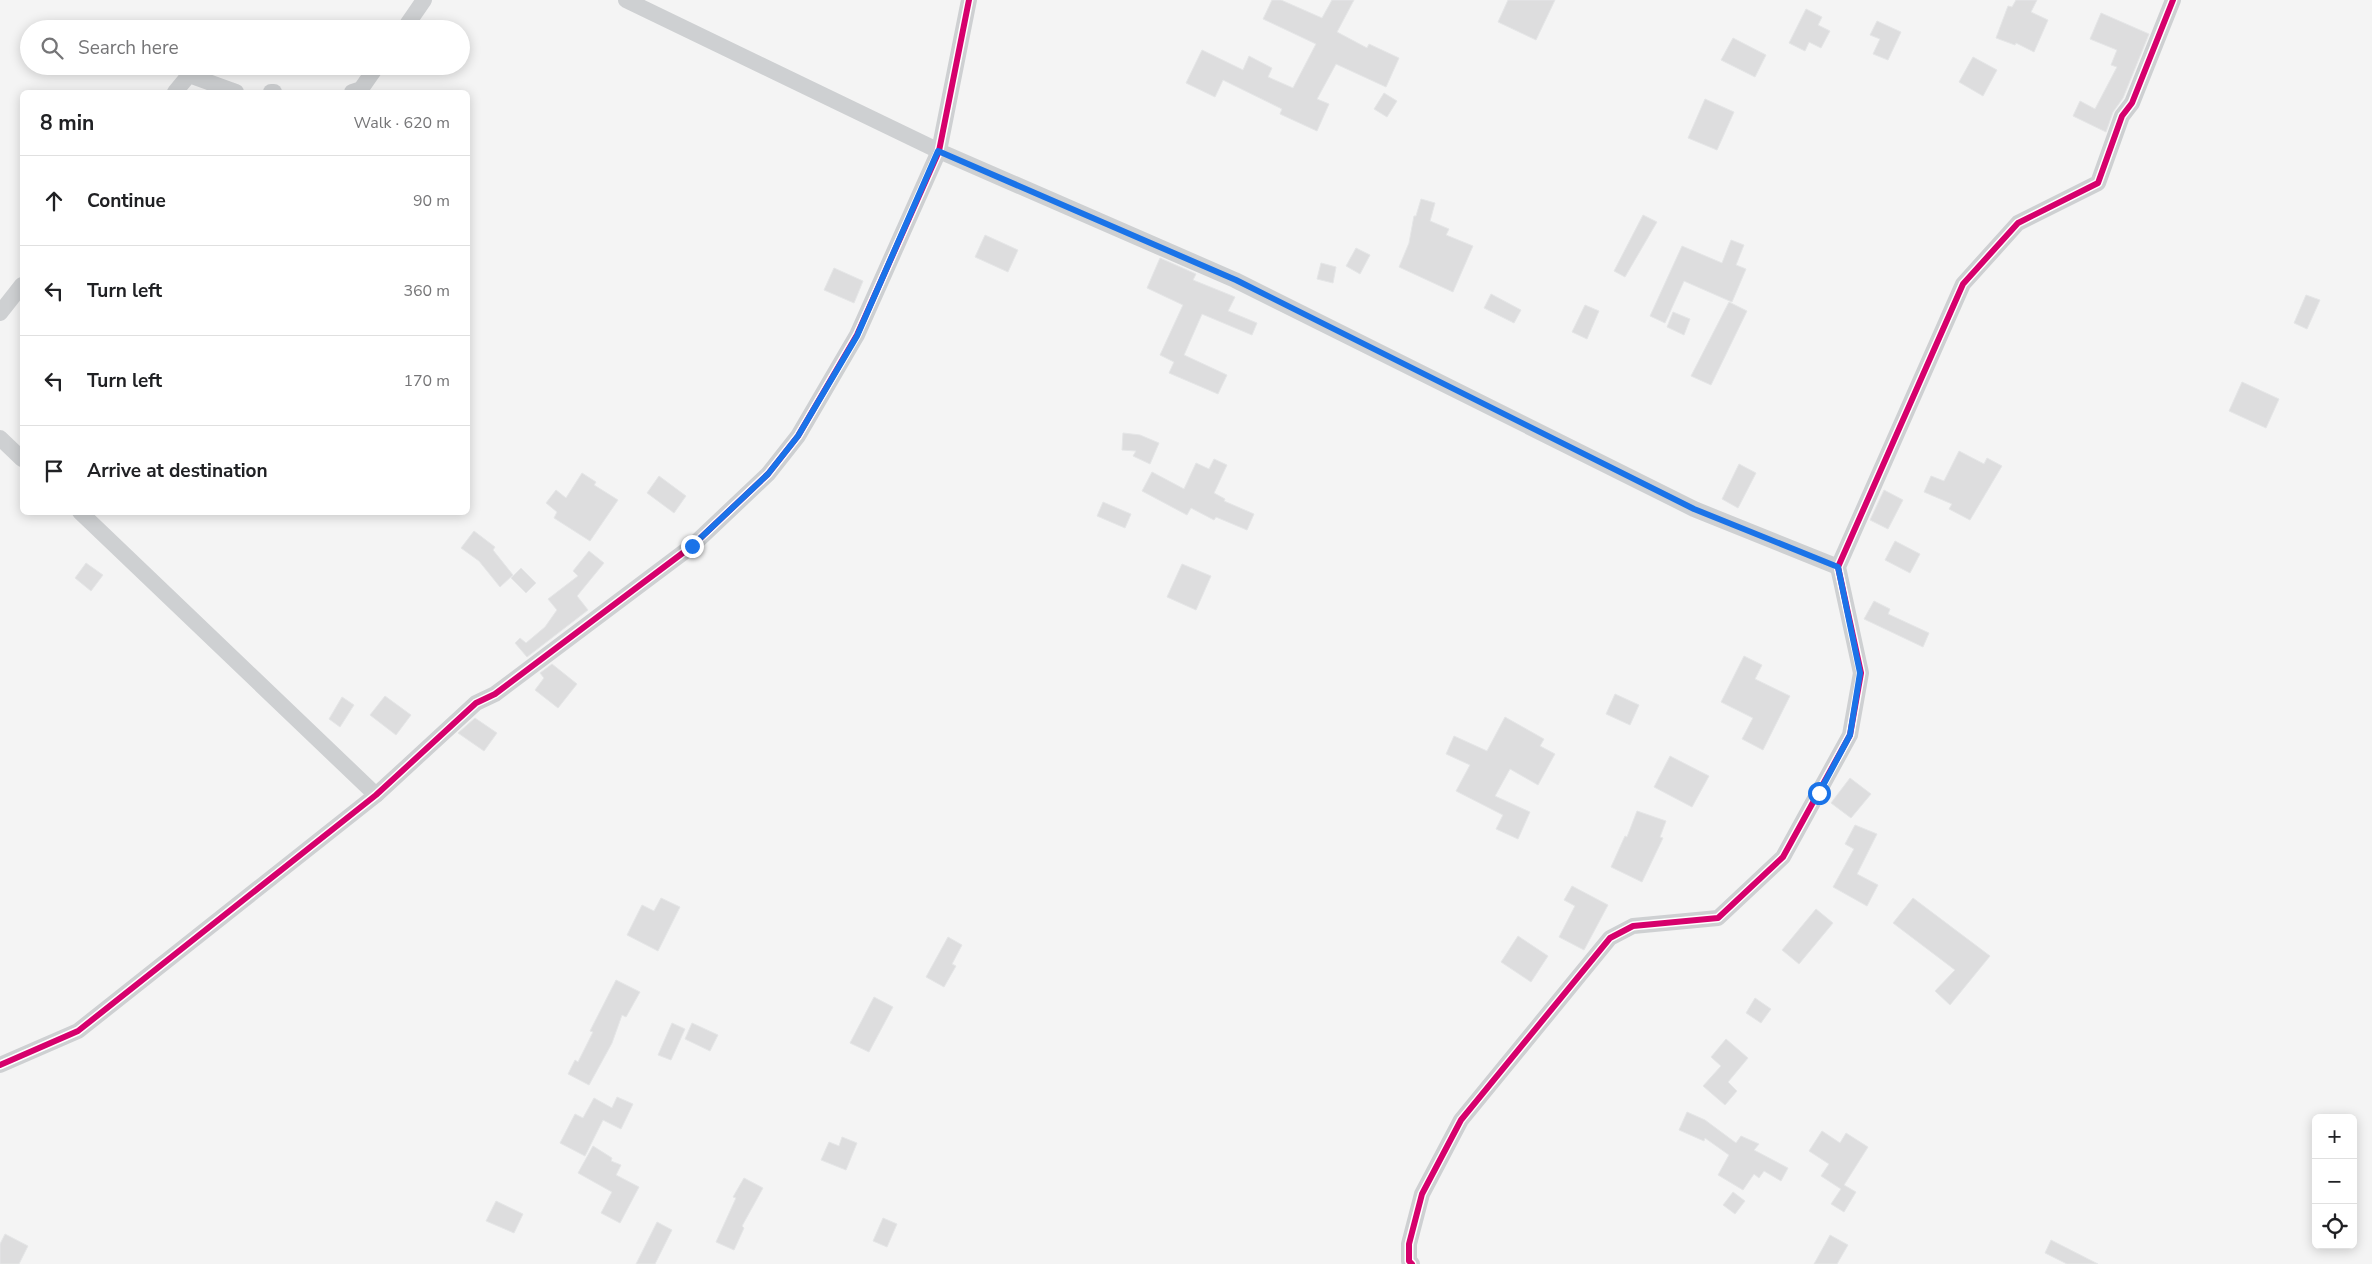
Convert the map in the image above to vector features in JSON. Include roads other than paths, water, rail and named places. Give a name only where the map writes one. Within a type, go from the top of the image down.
[{"type":"street","points":[[410,20],[424,0]]},
{"type":"street","points":[[626,0],[642,6],[938,151],[1236,280],[1694,509],[1838,567]]},
{"type":"street","points":[[0,1065],[78,1031],[376,795],[476,703],[494,694],[692,546],[768,474],[798,436],[857,336],[938,151],[969,0]]},
{"type":"street","points":[[1412,1264],[1409,1261],[1409,1244],[1422,1194],[1461,1120],[1610,938],[1633,926],[1718,918],[1783,857],[1850,735],[1860,673],[1838,567],[1963,284],[2018,223],[2098,183],[2122,116],[2132,103],[2173,0]]},
{"type":"street","points":[[177,90],[189,75],[230,90]]},
{"type":"street","points":[[358,90],[361,89],[371,75]]},
{"type":"street","points":[[0,313],[20,288]]},
{"type":"street","points":[[0,438],[20,457]]},
{"type":"street","points":[[83,515],[376,795]]}]
